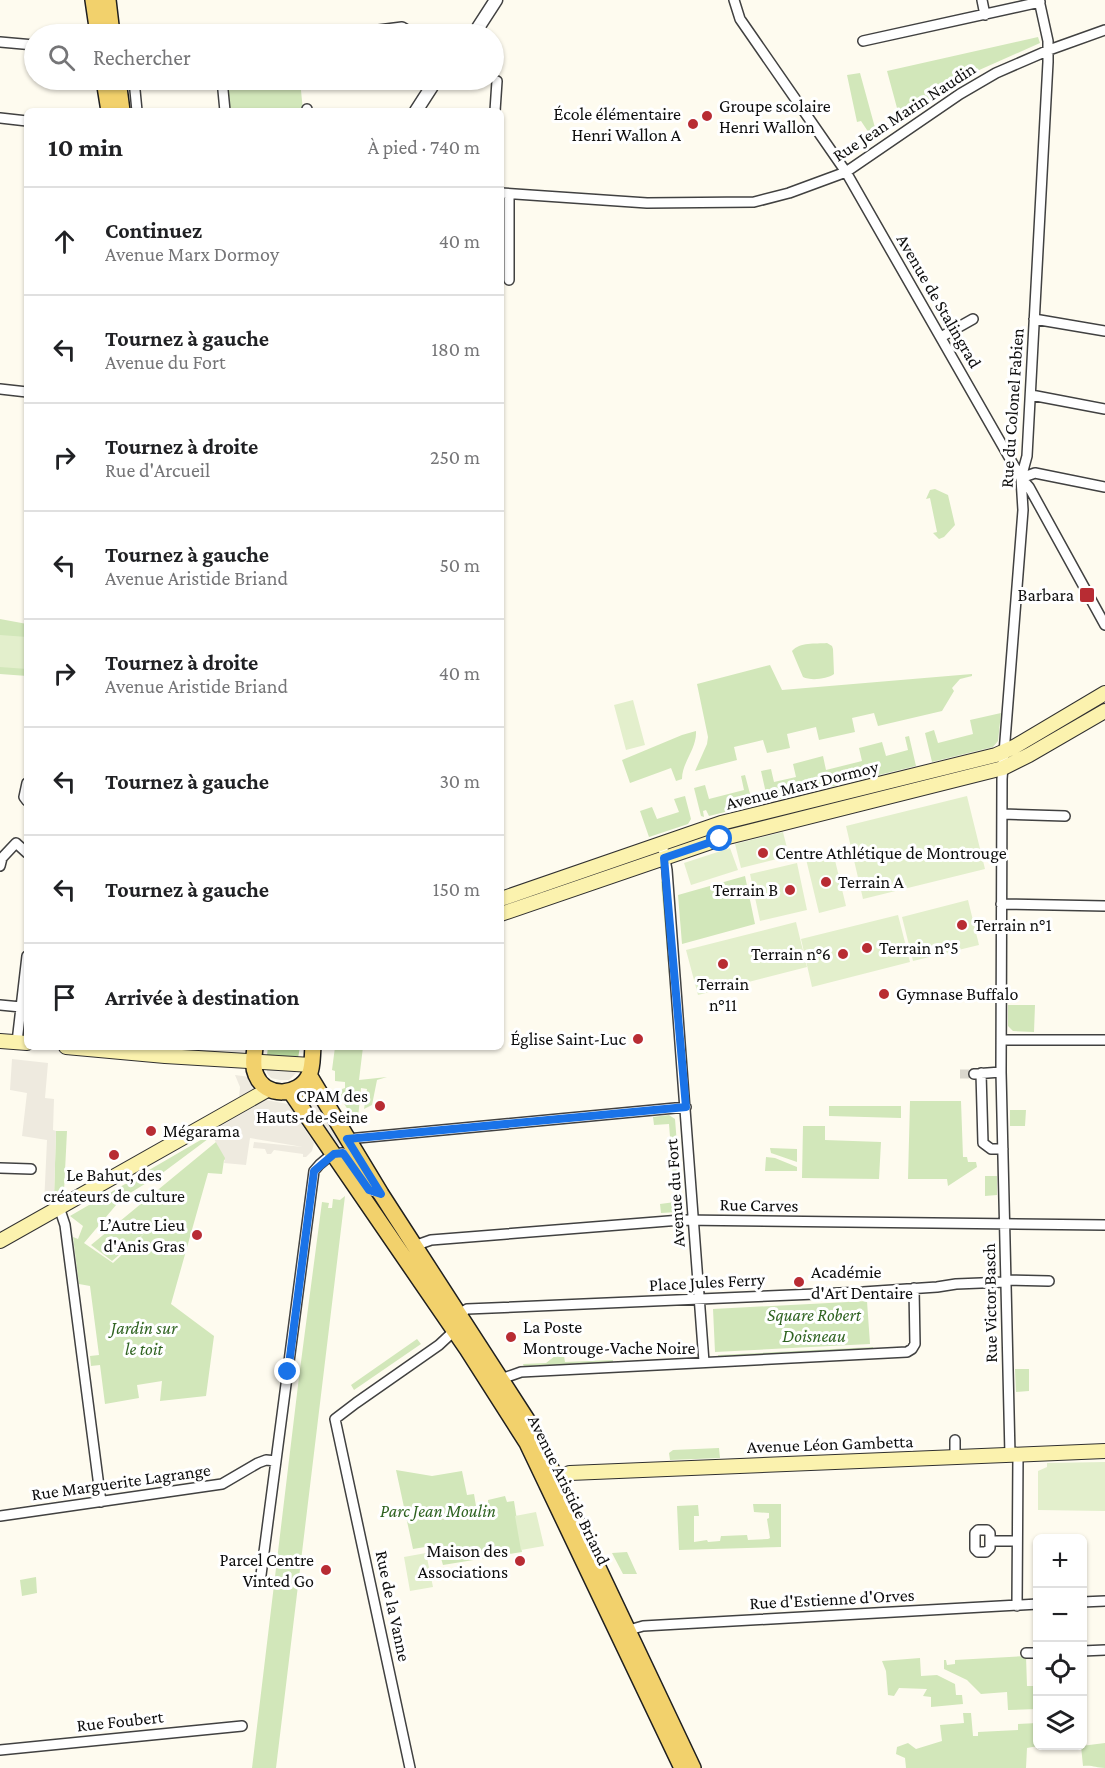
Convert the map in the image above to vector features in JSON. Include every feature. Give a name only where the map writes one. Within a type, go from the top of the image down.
[{"type":"main road","points":[[93,0],[97,24]]},
{"type":"main road","points":[[108,0],[111,24]]},
{"type":"main road","points":[[106,90],[109,108]]},
{"type":"main road","points":[[119,90],[122,108]]},
{"type":"main road","name":"Avenue Marx Dormoy","points":[[504,898],[721,823],[987,758],[1004,752],[1105,693]]},
{"type":"main road","name":"Avenue Marx Dormoy","points":[[504,913],[742,833],[1003,768],[1105,711]]},
{"type":"main road","points":[[0,1041],[22,1043]]},
{"type":"main road","points":[[99,1050],[165,1056],[254,1054],[310,1070]]},
{"type":"main road","points":[[254,1054],[256,1076],[269,1089],[279,1092],[300,1087],[310,1070],[313,1050]]},
{"type":"main road","name":"Avenue Aristide Briand","points":[[310,1070],[347,1139],[381,1194],[531,1426],[693,1768]]},
{"type":"main road","points":[[0,1240],[269,1089]]},
{"type":"main road","name":"Avenue Aristide Briand","points":[[290,1091],[454,1331],[527,1443],[682,1768]]},
{"type":"main road","name":"Avenue Léon Gambetta","points":[[557,1477],[570,1473],[1105,1451]]},
{"type":"street","points":[[471,24],[486,0]]},
{"type":"street","points":[[480,24],[496,0]]},
{"type":"street","name":"Avenue de Stalingrad","points":[[734,0],[740,19],[846,172],[1021,478],[1029,487],[1105,625]]},
{"type":"street","points":[[982,0],[985,15]]},
{"type":"street","points":[[863,41],[1039,1]]},
{"type":"street","name":"Rue du Colonel Fabien","points":[[1003,768],[1023,510],[1021,478],[1027,456],[1049,50],[1039,1]]},
{"type":"street","name":"Rue Jean Marin Naudin","points":[[505,194],[647,203],[754,202],[789,193],[846,172],[960,94],[996,73],[1049,50],[1105,30]]},
{"type":"street","points":[[0,42],[24,44]]},
{"type":"street","points":[[135,90],[137,108]]},
{"type":"street","points":[[223,90],[225,108]]},
{"type":"street","points":[[418,108],[430,90]]},
{"type":"street","points":[[428,108],[439,90]]},
{"type":"street","points":[[495,108],[496,90]]},
{"type":"street","points":[[0,118],[24,121]]},
{"type":"street","points":[[505,194],[509,280]]},
{"type":"street","points":[[941,337],[973,319]]},
{"type":"street","points":[[1034,319],[1105,331]]},
{"type":"street","points":[[0,389],[24,392]]},
{"type":"street","points":[[1030,395],[1105,409]]},
{"type":"street","points":[[1021,478],[1035,473],[1105,487]]},
{"type":"street","name":"Rue Victor Basch","points":[[1003,768],[1001,1072],[1006,1281],[1017,1541],[1017,1606]]},
{"type":"street","points":[[1002,814],[1065,816]]},
{"type":"street","points":[[0,866],[2,858],[16,843],[24,850]]},
{"type":"street","name":"Avenue du Fort","points":[[662,843],[686,1107],[704,1362]]},
{"type":"street","points":[[1001,904],[1105,906]]},
{"type":"street","points":[[22,1043],[21,1007],[24,982]]},
{"type":"street","points":[[0,1005],[21,1007]]},
{"type":"street","points":[[1001,1040],[1105,1040]]},
{"type":"street","points":[[1001,1072],[978,1073],[983,1143],[988,1148],[1004,1149]]},
{"type":"street","points":[[347,1139],[686,1107]]},
{"type":"street","name":"Avenue Aristide Briand","points":[[334,1154],[339,1152],[344,1154],[369,1190],[381,1194]]},
{"type":"street","points":[[261,1575],[314,1171],[334,1154]]},
{"type":"street","points":[[0,1168],[31,1169]]},
{"type":"street","points":[[59,1207],[65,1225],[101,1502]]},
{"type":"street","name":"Rue Carves","points":[[414,1246],[441,1239],[694,1221],[1105,1225]]},
{"type":"street","name":"Place Jules Ferry","points":[[459,1314],[467,1309],[937,1287],[1006,1281],[1048,1281]]},
{"type":"street","points":[[501,1379],[521,1372],[910,1351],[915,1344],[914,1288]]},
{"type":"street","points":[[454,1331],[453,1318],[459,1314]]},
{"type":"street","name":"Rue de la Vanne","points":[[410,1768],[335,1424],[337,1416],[439,1345],[454,1331]]},
{"type":"street","points":[[955,1440],[955,1456]]},
{"type":"street","name":"Rue Marguerite Lagrange","points":[[0,1516],[222,1484],[258,1463],[266,1460],[276,1461]]},
{"type":"street","points":[[990,1541],[1017,1541]]},
{"type":"street","points":[[1087,1602],[1105,1601]]},
{"type":"street","name":"Rue d'Estienne d'Orves","points":[[629,1630],[643,1626],[1033,1604]]},
{"type":"street","points":[[1087,1651],[1105,1650]]},
{"type":"street","points":[[1026,1653],[1033,1653]]},
{"type":"street","name":"Rue Foubert","points":[[0,1750],[242,1726]]},
{"type":"green space","points":[[1038,37],[1040,43],[968,75],[900,119],[887,71]]},
{"type":"green space","points":[[860,73],[877,135],[873,139],[861,121],[857,122],[847,75]]},
{"type":"green space","points":[[229,90],[301,90],[303,108],[230,108]]},
{"type":"green space","points":[[935,489],[948,495],[955,525],[939,539],[933,533],[937,532],[930,498],[926,499],[930,490]]},
{"type":"green space","points":[[0,619],[24,623],[24,676],[0,674]]},
{"type":"green space","points":[[0,635],[24,637],[24,669],[0,667]]},
{"type":"green space","points":[[827,643],[833,649],[834,674],[819,679],[803,677],[792,651],[803,645]]},
{"type":"green space","points":[[770,665],[782,690],[972,674],[972,676],[960,679],[952,688],[954,691],[942,711],[878,726],[874,713],[852,718],[855,732],[819,740],[816,727],[787,734],[790,748],[767,753],[763,740],[734,747],[737,760],[695,771],[708,737],[697,684]]},
{"type":"green space","points":[[633,700],[645,745],[626,750],[614,705]]},
{"type":"green space","points":[[1001,713],[998,741],[993,747],[932,762],[925,733],[934,730],[938,743],[973,734],[970,720]]},
{"type":"green space","points":[[696,731],[696,738],[684,767],[682,779],[676,781],[671,768],[630,783],[622,760]]},
{"type":"green space","points":[[909,736],[916,766],[768,802],[761,771],[771,769],[774,782],[796,777],[793,764],[823,756],[826,770],[862,761],[859,748],[882,742],[886,756],[908,750],[905,737]]},
{"type":"green space","points":[[745,775],[753,805],[709,816],[706,810],[703,811],[704,817],[701,816],[694,788],[705,785],[709,799],[744,790],[741,776]]},
{"type":"green space","points":[[685,796],[691,819],[688,824],[649,837],[640,811],[652,807],[657,819],[679,812],[674,799]]},
{"type":"green space","points":[[967,796],[985,869],[863,899],[846,826]]},
{"type":"green space","name":"Centre Athlétique de Montrouge","points":[[783,832],[789,856],[741,868],[735,844]]},
{"type":"green space","points":[[730,848],[738,870],[691,885],[684,863]]},
{"type":"green space","name":"Terrain A","points":[[833,852],[846,906],[819,913],[806,859]]},
{"type":"green space","points":[[797,863],[807,910],[760,921],[750,874]]},
{"type":"green space","points":[[745,876],[755,924],[682,944],[678,895]]},
{"type":"green space","points":[[661,882],[663,882],[670,986]]},
{"type":"green space","points":[[968,900],[979,945],[913,961],[902,917]]},
{"type":"green space","points":[[898,915],[910,962],[812,987],[801,939]]},
{"type":"green space","points":[[796,922],[807,967],[698,995],[686,950]]},
{"type":"green space","points":[[1008,1005],[1035,1005],[1034,1032],[1013,1031],[1008,1026]]},
{"type":"green space","points":[[268,1050],[299,1050],[298,1058],[267,1055]]},
{"type":"green space","points":[[335,1050],[363,1050],[359,1080],[387,1077],[377,1080],[372,1105],[364,1109],[367,1089],[361,1088],[358,1118],[355,1121],[336,1091],[345,1088],[345,1082],[335,1081],[335,1071],[332,1070]]},
{"type":"green space","points":[[910,1101],[961,1101],[963,1157],[967,1157],[968,1162],[976,1162],[977,1167],[948,1186],[947,1179],[908,1179]]},
{"type":"green space","points":[[829,1106],[901,1106],[901,1118],[829,1116]]},
{"type":"green space","points":[[1010,1110],[1026,1110],[1025,1126],[1010,1126]]},
{"type":"green space","points":[[669,1115],[675,1119],[682,1207],[677,1212],[661,1213],[660,1204],[675,1202],[669,1124],[654,1125],[653,1117]]},
{"type":"green space","points":[[803,1126],[825,1126],[825,1140],[881,1142],[879,1179],[802,1178]]},
{"type":"green space","name":"Jardin sur le toit","points":[[233,1128],[228,1159],[224,1160],[222,1174],[208,1173],[171,1304],[214,1336],[206,1396],[160,1401],[162,1381],[137,1385],[139,1398],[105,1404],[100,1365],[91,1366],[90,1356],[99,1355],[90,1286],[79,1284],[73,1237],[78,1239],[83,1226],[70,1216],[211,1134],[212,1136],[161,1174],[122,1198],[84,1243],[113,1263],[147,1231],[112,1261],[91,1245]]},
{"type":"green space","points":[[56,1131],[67,1131],[64,1191],[54,1196]]},
{"type":"green space","points":[[770,1148],[797,1149],[797,1162],[771,1153]]},
{"type":"green space","points":[[766,1157],[775,1158],[797,1167],[797,1171],[765,1171]]},
{"type":"green space","points":[[985,1176],[997,1176],[997,1195],[985,1196]]},
{"type":"green space","points":[[345,1196],[276,1768],[252,1768],[322,1202],[329,1203],[328,1208],[332,1208],[333,1199],[340,1200]]},
{"type":"green space","name":"Square Robert Doisneau","points":[[867,1301],[870,1344],[715,1352],[713,1309]]},
{"type":"green space","points":[[417,1339],[421,1344],[354,1390],[351,1385]]},
{"type":"green space","points":[[873,1347],[873,1349],[718,1357],[718,1355]]},
{"type":"green space","points":[[555,1356],[564,1356],[565,1362],[613,1360],[613,1363],[524,1367],[523,1364],[546,1363]]},
{"type":"green space","points":[[1015,1369],[1029,1369],[1029,1391],[1016,1392]]},
{"type":"green space","points":[[719,1448],[720,1458],[670,1460],[669,1453],[673,1450]]},
{"type":"green space","points":[[1105,1462],[1105,1511],[1038,1510],[1038,1471],[1047,1467],[1047,1463]]},
{"type":"green space","name":"Parc Jean Moulin","points":[[396,1470],[432,1476],[462,1471],[467,1495],[474,1494],[476,1506],[505,1496],[507,1502],[514,1501],[522,1552],[443,1565],[437,1545],[413,1549]]},
{"type":"green space","points":[[753,1504],[781,1504],[781,1547],[679,1550],[677,1506],[698,1505],[699,1516],[694,1516],[694,1542],[720,1541],[721,1536],[747,1535],[748,1540],[768,1539],[770,1538],[767,1519],[769,1513],[754,1512]]},
{"type":"green space","points":[[536,1512],[544,1546],[521,1550],[515,1516]]},
{"type":"green space","points":[[627,1552],[637,1574],[623,1574],[612,1553]]},
{"type":"green space","points":[[426,1553],[433,1587],[410,1591],[404,1557]]},
{"type":"green space","points":[[36,1577],[37,1593],[22,1596],[20,1580]]},
{"type":"green space","points":[[1026,1656],[1027,1686],[1033,1686],[1033,1709],[1008,1710],[1007,1692],[981,1694],[967,1680],[944,1669],[944,1660],[947,1665],[955,1664],[955,1660]]},
{"type":"green space","points":[[920,1658],[921,1676],[937,1675],[955,1684],[956,1695],[962,1695],[963,1704],[931,1707],[931,1697],[923,1696],[927,1689],[899,1688],[894,1696],[888,1695],[886,1671],[882,1661]]},
{"type":"green space","points":[[963,1713],[971,1713],[973,1736],[978,1736],[978,1732],[1018,1730],[1018,1724],[1033,1723],[1033,1747],[1027,1748],[1026,1768],[906,1768],[905,1758],[896,1754],[897,1747],[908,1743],[916,1749],[942,1741],[940,1725],[964,1723]]},
{"type":"green space","points":[[1105,1743],[1105,1768],[1083,1766],[1081,1750],[1087,1750],[1087,1745]]},
{"type":"shaded area","points":[[12,1059],[48,1063],[45,1098],[54,1099],[53,1130],[56,1131],[54,1199],[44,1205],[47,1140],[22,1136],[27,1093],[10,1090]]},
{"type":"shaded area","points":[[267,1068],[296,1073],[289,1080],[280,1080],[271,1078],[267,1073]]},
{"type":"shaded area","points":[[235,1075],[250,1077],[258,1088],[239,1099],[240,1087]]},
{"type":"shaded area","points":[[310,1094],[342,1146],[333,1143],[304,1097]]},
{"type":"shaded area","points":[[266,1100],[288,1104],[314,1143],[312,1151],[306,1157],[303,1157],[303,1154],[274,1150],[271,1154],[267,1154],[265,1149],[253,1148],[254,1142],[303,1147],[250,1138],[246,1165],[224,1163],[225,1158],[210,1132]]},
{"type":"tunnel","points":[[960,1074],[974,1074]]},
{"type":"place","name":"Groupe scolaire Henri Wallon","points":[[707,116]]},
{"type":"place","name":"École élémentaire Henri Wallon A","points":[[693,124]]},
{"type":"place","name":"Barbara","points":[[1087,595]]},
{"type":"place","name":"Centre Athlétique de Montrouge","points":[[763,853]]},
{"type":"place","name":"Terrain A","points":[[826,882]]},
{"type":"place","name":"Terrain B","points":[[790,890]]},
{"type":"place","name":"Terrain n°1","points":[[962,925]]},
{"type":"place","name":"Terrain n°5","points":[[867,948]]},
{"type":"place","name":"Terrain n°6","points":[[843,954]]},
{"type":"place","name":"Terrain n°11","points":[[723,964]]},
{"type":"place","name":"Gymnase Buffalo","points":[[884,994]]},
{"type":"place","name":"Église Saint-Luc","points":[[638,1039]]},
{"type":"place","name":"CPAM des Hauts-de-Seine","points":[[380,1106]]},
{"type":"place","name":"Mégarama","points":[[151,1131]]},
{"type":"place","name":"Le Bahut, des créateurs de culture","points":[[114,1155]]},
{"type":"place","name":"L’Autre Lieu d'Anis Gras","points":[[197,1235]]},
{"type":"place","name":"Académie d'Art Dentaire","points":[[799,1282]]},
{"type":"place","name":"La Poste Montrouge-Vache Noire","points":[[511,1337]]},
{"type":"place","name":"Maison des Associations","points":[[520,1561]]},
{"type":"place","name":"Parcel Centre Vinted Go","points":[[326,1570]]},
{"type":"route","points":[[288,1372],[314,1171],[318,1165],[334,1154],[343,1153],[369,1190],[381,1194],[347,1139],[686,1107],[664,858],[720,839]]}]
